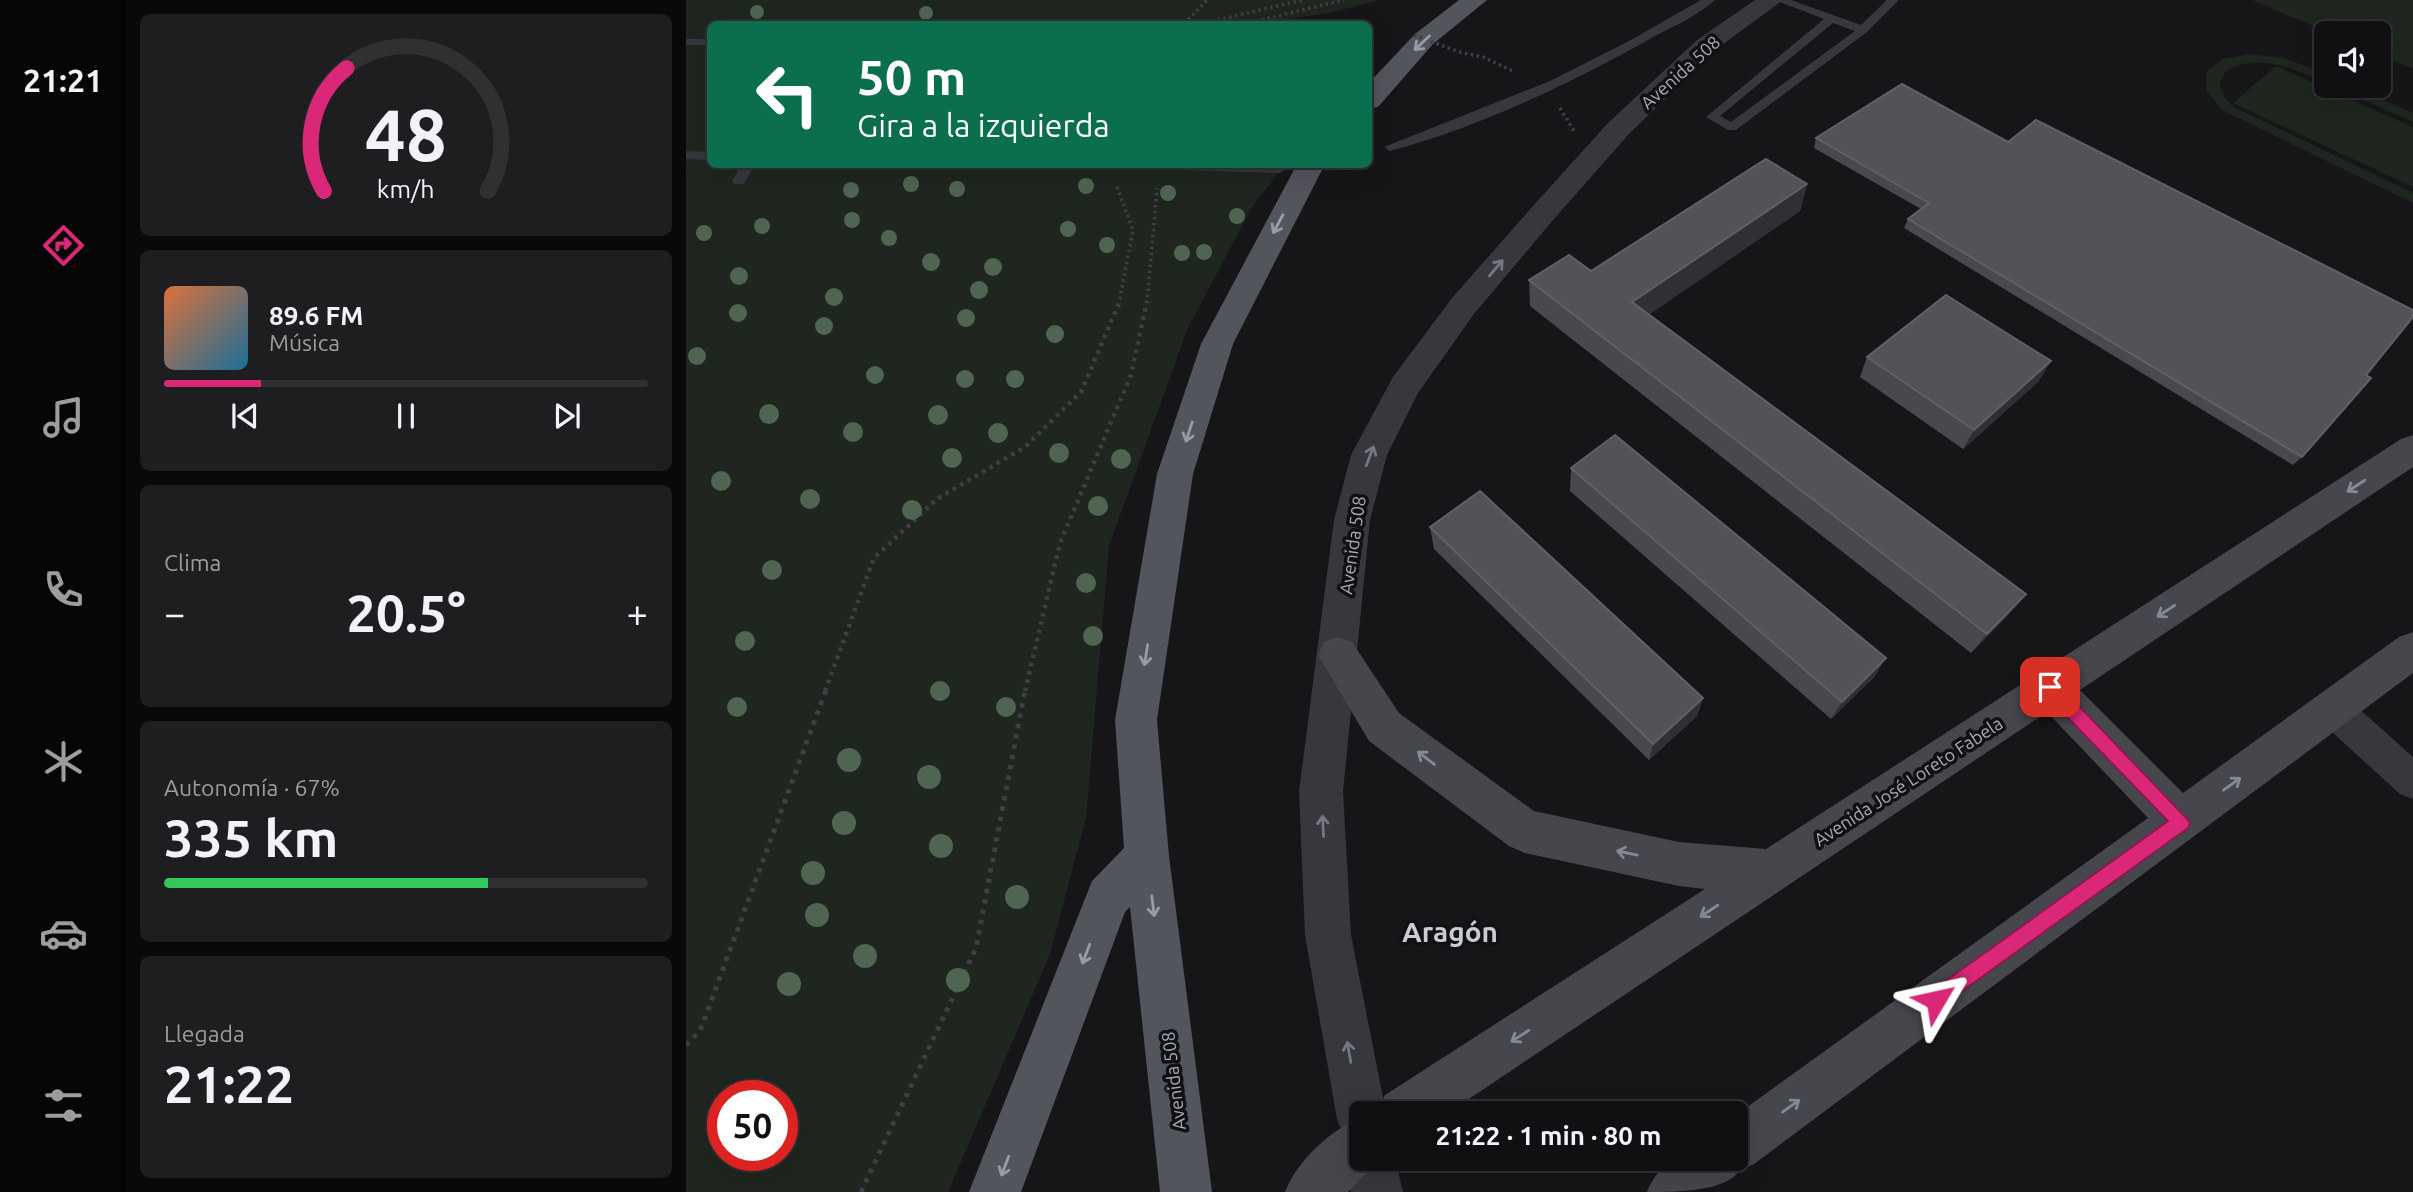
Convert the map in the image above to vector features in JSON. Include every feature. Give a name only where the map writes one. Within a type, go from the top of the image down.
[{"type":"main road","points":[[1372,97],[1424,40],[1475,0]]},
{"type":"main road","name":"Avenida 508","points":[[1186,1192],[1147,856],[1136,720],[1175,474],[1217,344],[1297,168]]},
{"type":"main road","name":"Avenida José Loreto Fabela","points":[[1421,1101],[2413,449]]},
{"type":"main road","points":[[1748,1137],[2413,650]]},
{"type":"main road","points":[[1338,655],[1384,727],[1525,831],[1679,864],[1768,872]]},
{"type":"main road","points":[[2050,687],[2181,822]]},
{"type":"main road","points":[[995,1192],[1108,897],[1147,856]]},
{"type":"main road","points":[[1311,1192],[1349,1155]]},
{"type":"main road","points":[[1673,1192],[1701,1171]]},
{"type":"street","name":"Avenida 508","points":[[1359,1101],[1328,935],[1321,791],[1352,520],[1369,455],[1405,386],[1463,306],[1618,129],[1706,45],[1771,0]]},
{"type":"street","points":[[2333,710],[2413,781]]},
{"type":"street","points":[[1372,1171],[1377,1192]]},
{"type":"lane","points":[[1390,147],[1424,136],[1546,86],[1650,37],[1709,0]]},
{"type":"lane","points":[[1781,0],[1863,30]]},
{"type":"lane","points":[[1831,19],[1712,117],[1732,127],[1863,30],[1894,0]]},
{"type":"lane","points":[[686,42],[707,42]]},
{"type":"lane","points":[[686,155],[707,156]]},
{"type":"lane","points":[[739,181],[747,168]]},
{"type":"path","points":[[1187,21],[1207,0]]},
{"type":"path","points":[[1213,21],[1303,0]]},
{"type":"path","points":[[1256,21],[1344,0]]},
{"type":"path","points":[[1414,35],[1459,52],[1483,57]]},
{"type":"path","points":[[861,1192],[976,948],[1025,690],[1060,543],[1131,375],[1149,291],[1157,181],[1164,168]]},
{"type":"path","points":[[686,1045],[700,1031],[874,558],[937,499],[1025,447],[1081,392],[1121,301],[1133,230],[1114,178]]},
{"type":"shaded area","points":[[686,0],[1379,0],[1330,13],[1273,21],[707,21],[707,168],[1282,168],[1251,209],[1188,328],[1109,546],[1086,818],[1050,954],[948,1192],[686,1192]]},
{"type":"shaded area","points":[[2252,0],[2413,0],[2413,69],[2391,60],[2391,21],[2314,21],[2314,26]]},
{"type":"shaded area","points":[[2250,54],[2283,58],[2314,70],[2314,78],[2289,68],[2251,63],[2226,71],[2219,84],[2226,99],[2234,107],[2413,193],[2413,203],[2222,110],[2206,90],[2206,72],[2222,59]]},
{"type":"shaded area","points":[[2276,66],[2314,83],[2314,98],[2348,98],[2413,127],[2413,187],[2233,103]]},
{"type":"shaded area","points":[[2359,98],[2379,98],[2413,113],[2413,122]]},
{"type":"building","points":[[1902,84],[2008,142],[2036,120],[2413,310],[2413,317],[2366,375],[2371,378],[2302,457],[1908,219],[1929,203],[1816,138]]},
{"type":"building","points":[[1766,159],[1807,184],[1632,302],[2026,594],[1987,634],[1529,280],[1569,255],[1591,271]]},
{"type":"building","points":[[1946,295],[2051,361],[1974,430],[1867,357]]},
{"type":"building","points":[[1615,435],[1886,658],[1842,702],[1571,468]]},
{"type":"building","points":[[1480,491],[1703,698],[1653,744],[1430,527]]},
{"type":"district","name":"Aragón","points":[[1450,931]]},
{"type":"route","points":[[1936,1000],[2181,822],[2050,687]]}]
